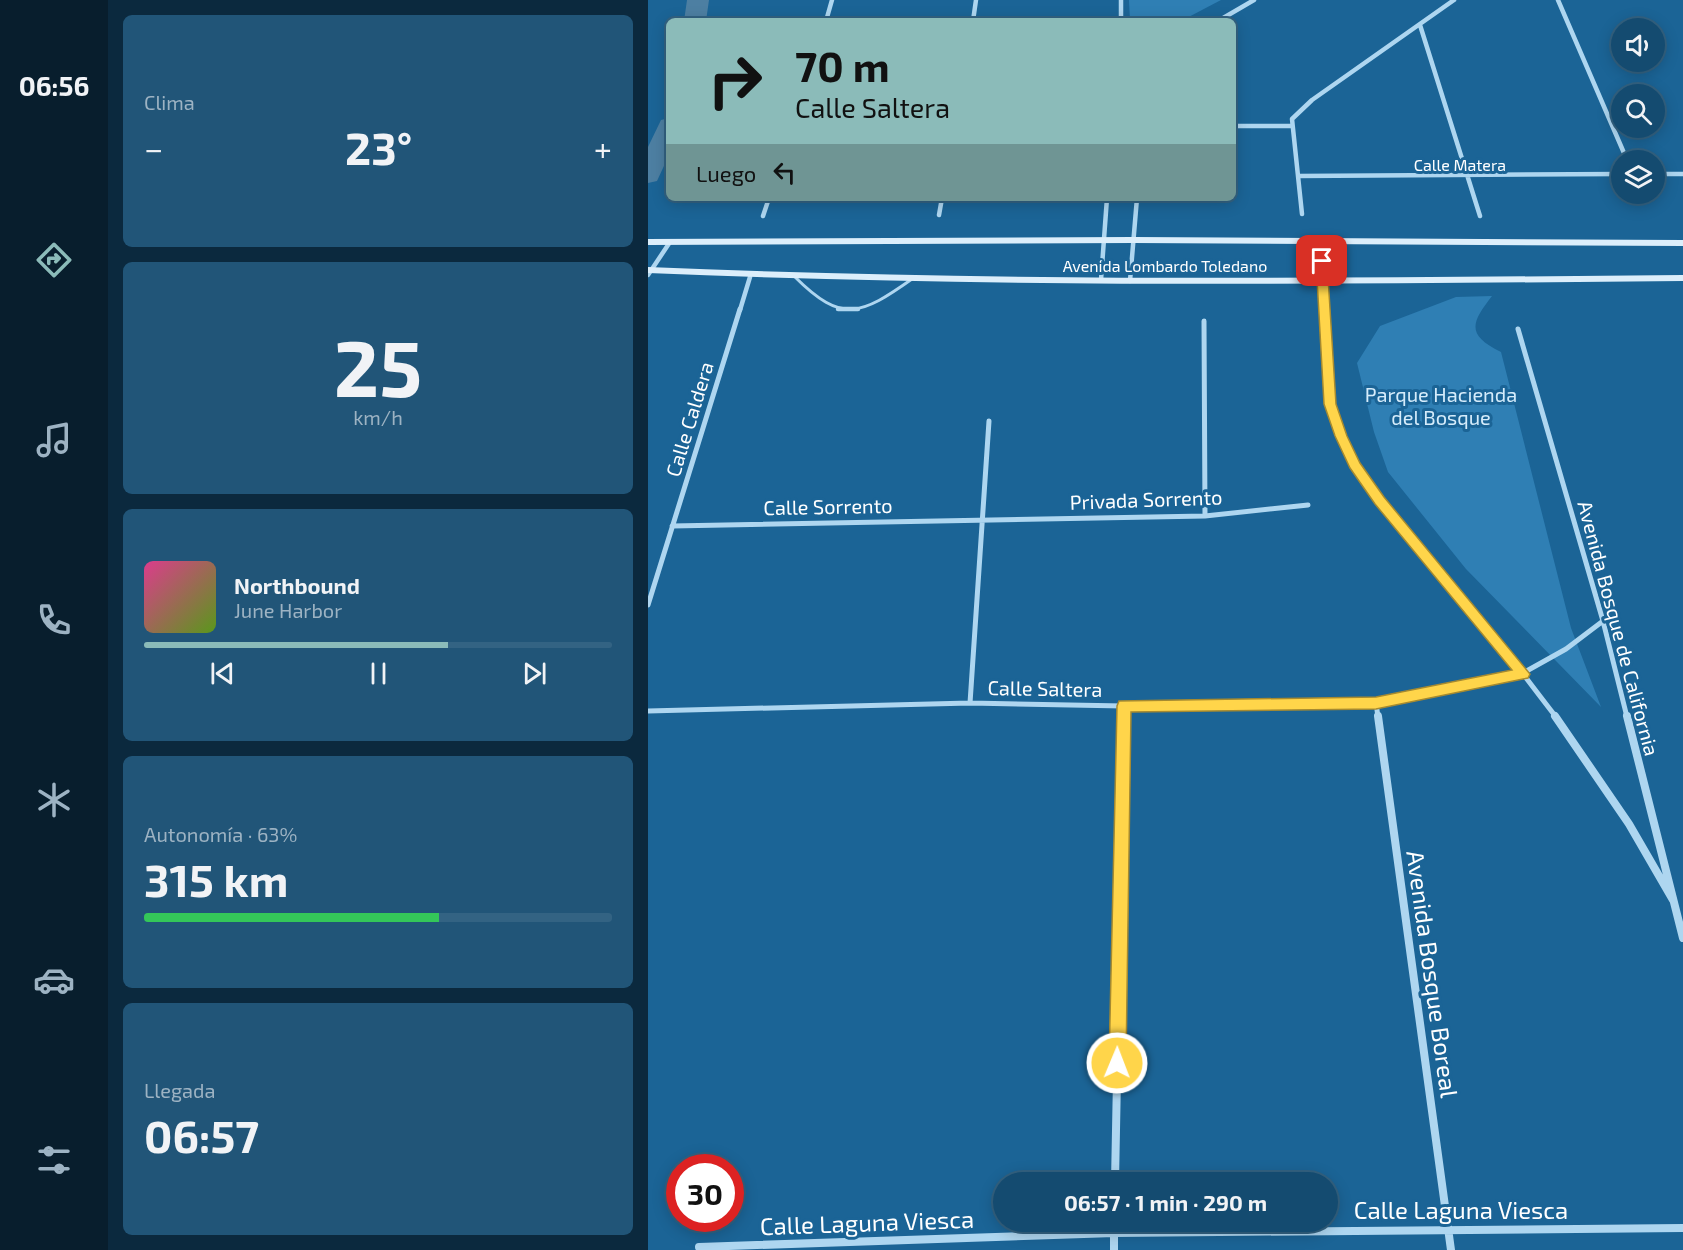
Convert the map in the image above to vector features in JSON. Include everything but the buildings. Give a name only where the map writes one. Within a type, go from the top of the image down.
[{"type":"main road","name":"Avenida Lombardo Toledano","points":[[648,242],[1133,240],[1683,243]]},
{"type":"main road","name":"Avenida Lombardo Toledano","points":[[649,272],[750,277],[1130,281],[1683,278]]},
{"type":"street","points":[[827,18],[832,0]]},
{"type":"street","points":[[973,18],[976,0]]},
{"type":"street","points":[[1121,0],[1121,18]]},
{"type":"street","points":[[1223,18],[1254,0]]},
{"type":"street","points":[[1302,214],[1292,119],[1312,100],[1454,0]]},
{"type":"street","points":[[1558,0],[1624,150]]},
{"type":"street","points":[[1420,25],[1480,216]]},
{"type":"street","points":[[1236,126],[1291,126]]},
{"type":"street","name":"Calle Matera","points":[[1298,176],[1611,174]]},
{"type":"street","points":[[1665,174],[1683,174]]},
{"type":"street","points":[[763,216],[768,201]]},
{"type":"street","points":[[939,215],[941,201]]},
{"type":"street","points":[[1101,280],[1107,201]]},
{"type":"street","points":[[1130,281],[1137,201]]},
{"type":"street","points":[[649,272],[670,242]]},
{"type":"street","points":[[1320,242],[1330,404],[1341,436],[1355,465],[1379,501],[1523,674],[1592,766],[1673,900]]},
{"type":"street","name":"Calle Caldera","points":[[648,605],[750,277]]},
{"type":"street","points":[[1204,321],[1204,516]]},
{"type":"street","name":"Avenida Bosque de California","points":[[1518,329],[1603,621],[1683,938]]},
{"type":"street","points":[[970,703],[989,421]]},
{"type":"street","name":"Privada Sorrento","points":[[984,520],[1204,516],[1308,505]]},
{"type":"street","name":"Calle Sorrento","points":[[672,526],[984,520]]},
{"type":"street","name":"Calle Saltera","points":[[648,711],[970,703],[1124,706],[1376,703],[1523,674],[1566,649],[1603,621]]},
{"type":"street","name":"Avenida Bosque Boreal","points":[[1376,703],[1451,1250]]},
{"type":"street","points":[[1115,1172],[1124,706]]},
{"type":"street","name":"Calle Laguna Viesca","points":[[699,1247],[802,1247],[1114,1233],[1449,1228],[1683,1228]]},
{"type":"street","points":[[1114,1233],[1114,1250]]},
{"type":"lane","points":[[795,277],[821,303],[833,308],[852,311],[869,308],[912,279]]},
{"type":"green space","points":[[1129,0],[1221,0],[1187,18],[1130,18]]},
{"type":"green space","name":"Parque Hacienda del Bosque","points":[[1492,296],[1476,321],[1477,334],[1501,352],[1571,628],[1601,707],[1466,569],[1388,472],[1374,432],[1357,363],[1380,326],[1456,297]]},
{"type":"waterway","points":[[695,18],[698,0]]},
{"type":"waterway","points":[[648,176],[666,132]]},
{"type":"route","points":[[1117,1063],[1124,706],[1376,703],[1523,674],[1474,612],[1379,501],[1355,465],[1341,436],[1330,404],[1322,261]]}]
